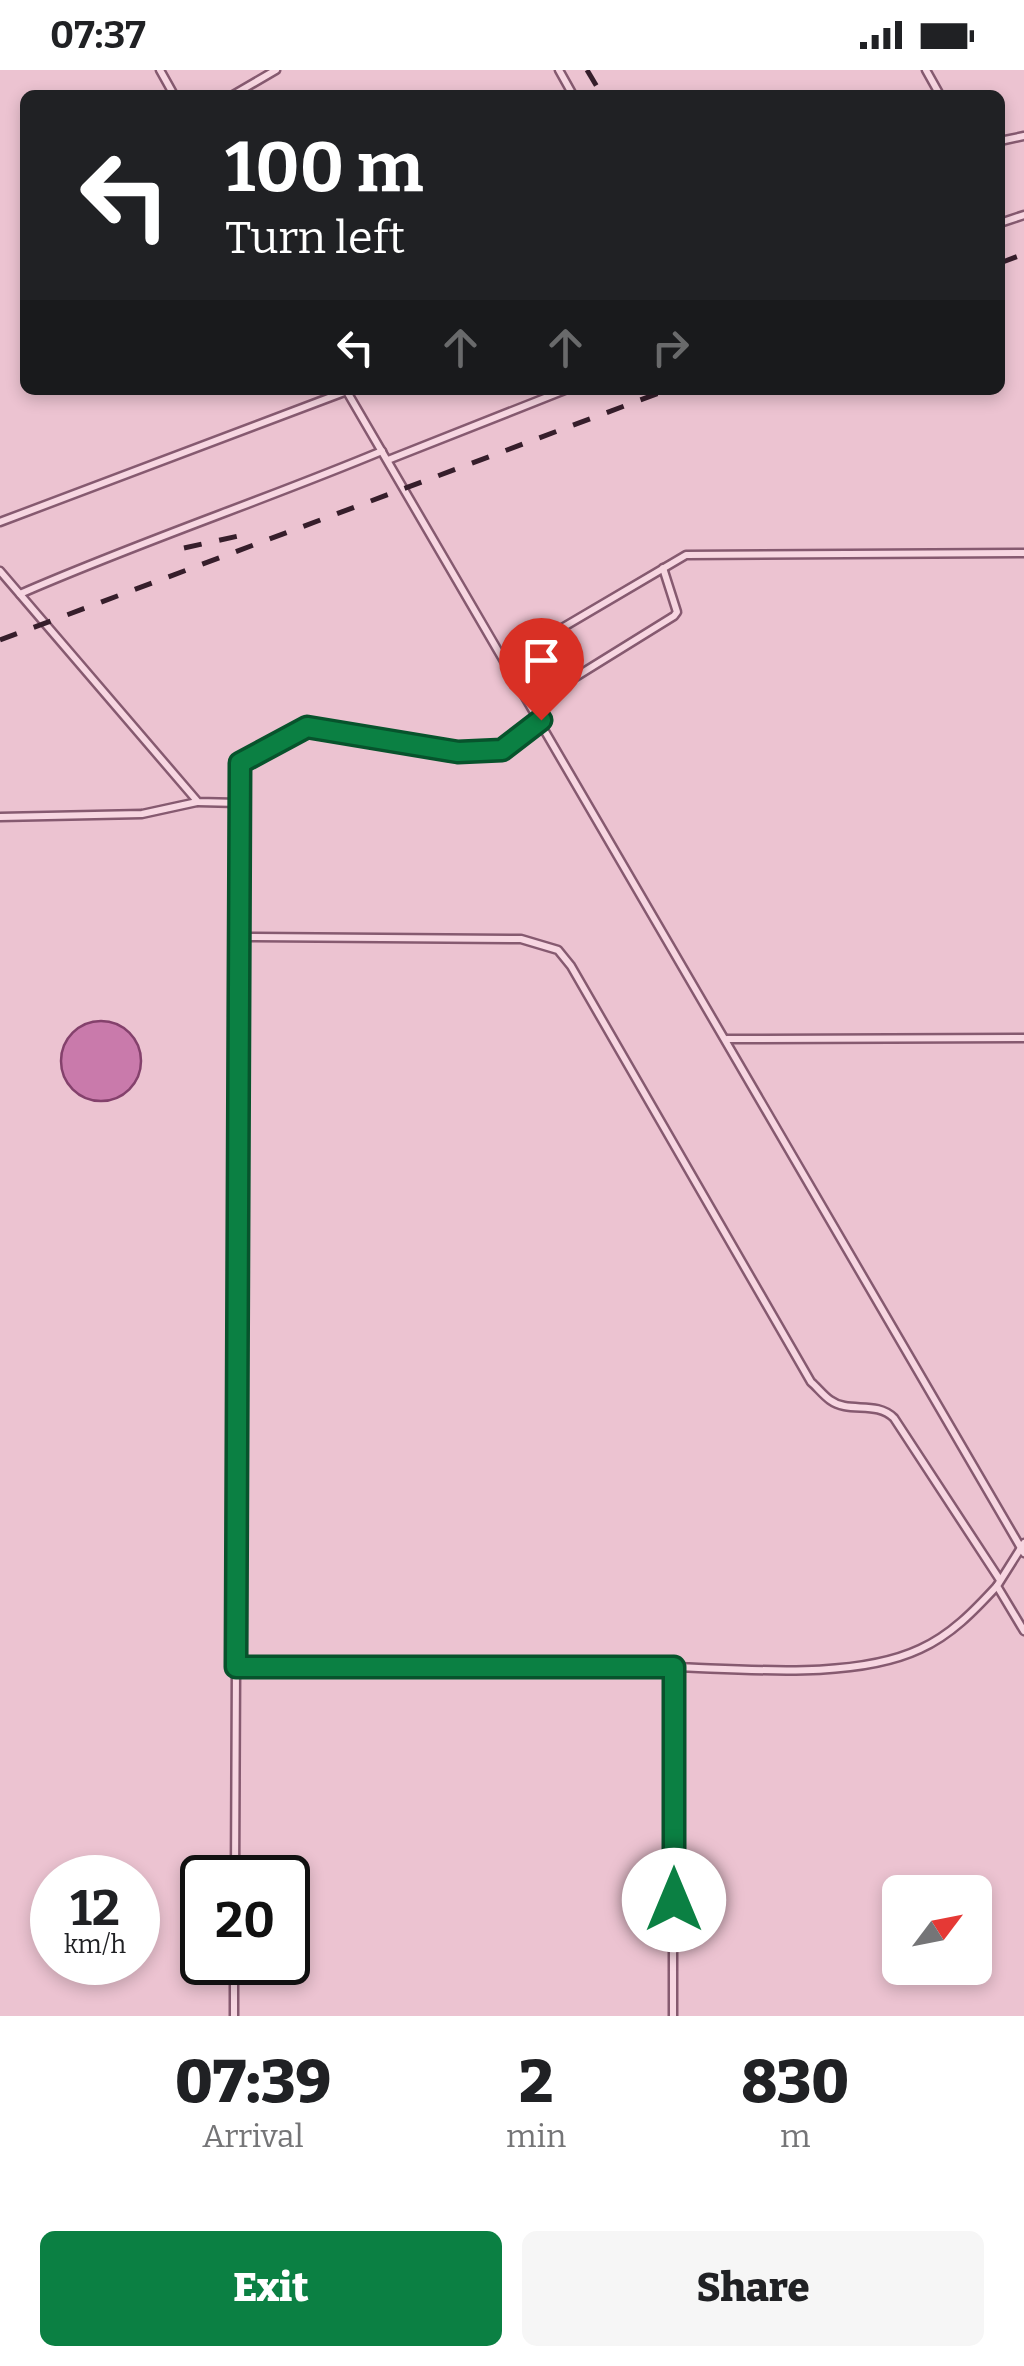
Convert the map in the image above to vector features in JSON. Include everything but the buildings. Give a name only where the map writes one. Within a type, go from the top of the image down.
[{"type":"lane","points":[[242,90],[276,70]]},
{"type":"lane","points":[[0,522],[336,395]]},
{"type":"lane","points":[[236,1667],[782,1670],[858,1666],[919,1650],[964,1622],[1023,1548],[349,395]]},
{"type":"lane","points":[[388,460],[552,395]]},
{"type":"lane","points":[[20,594],[114,552],[261,501],[382,450]]},
{"type":"lane","points":[[506,661],[686,555],[1024,552]]},
{"type":"lane","points":[[532,704],[674,616],[676,601],[663,568]]},
{"type":"lane","points":[[0,571],[198,802]]},
{"type":"lane","points":[[235,1855],[240,763],[307,727],[458,752],[502,750],[541,720]]},
{"type":"lane","points":[[0,817],[142,814],[198,802],[240,803]]},
{"type":"lane","points":[[239,938],[521,939],[558,950],[571,966],[812,1382],[830,1400],[876,1408],[894,1418],[998,1583],[1024,1632]]},
{"type":"lane","points":[[726,1038],[1024,1038]]},
{"type":"lane","points":[[674,1667],[674,2016]]},
{"type":"lane","points":[[234,1985],[234,2016]]},
{"type":"railway","points":[[587,70],[599,90]]},
{"type":"railway","points":[[1005,261],[1024,254]]},
{"type":"railway","points":[[0,640],[654,395]]},
{"type":"railway","points":[[184,548],[243,535]]},
{"type":"route","points":[[541,720],[502,750],[458,752],[307,727],[240,763],[236,1667],[674,1667],[674,1900]]}]
